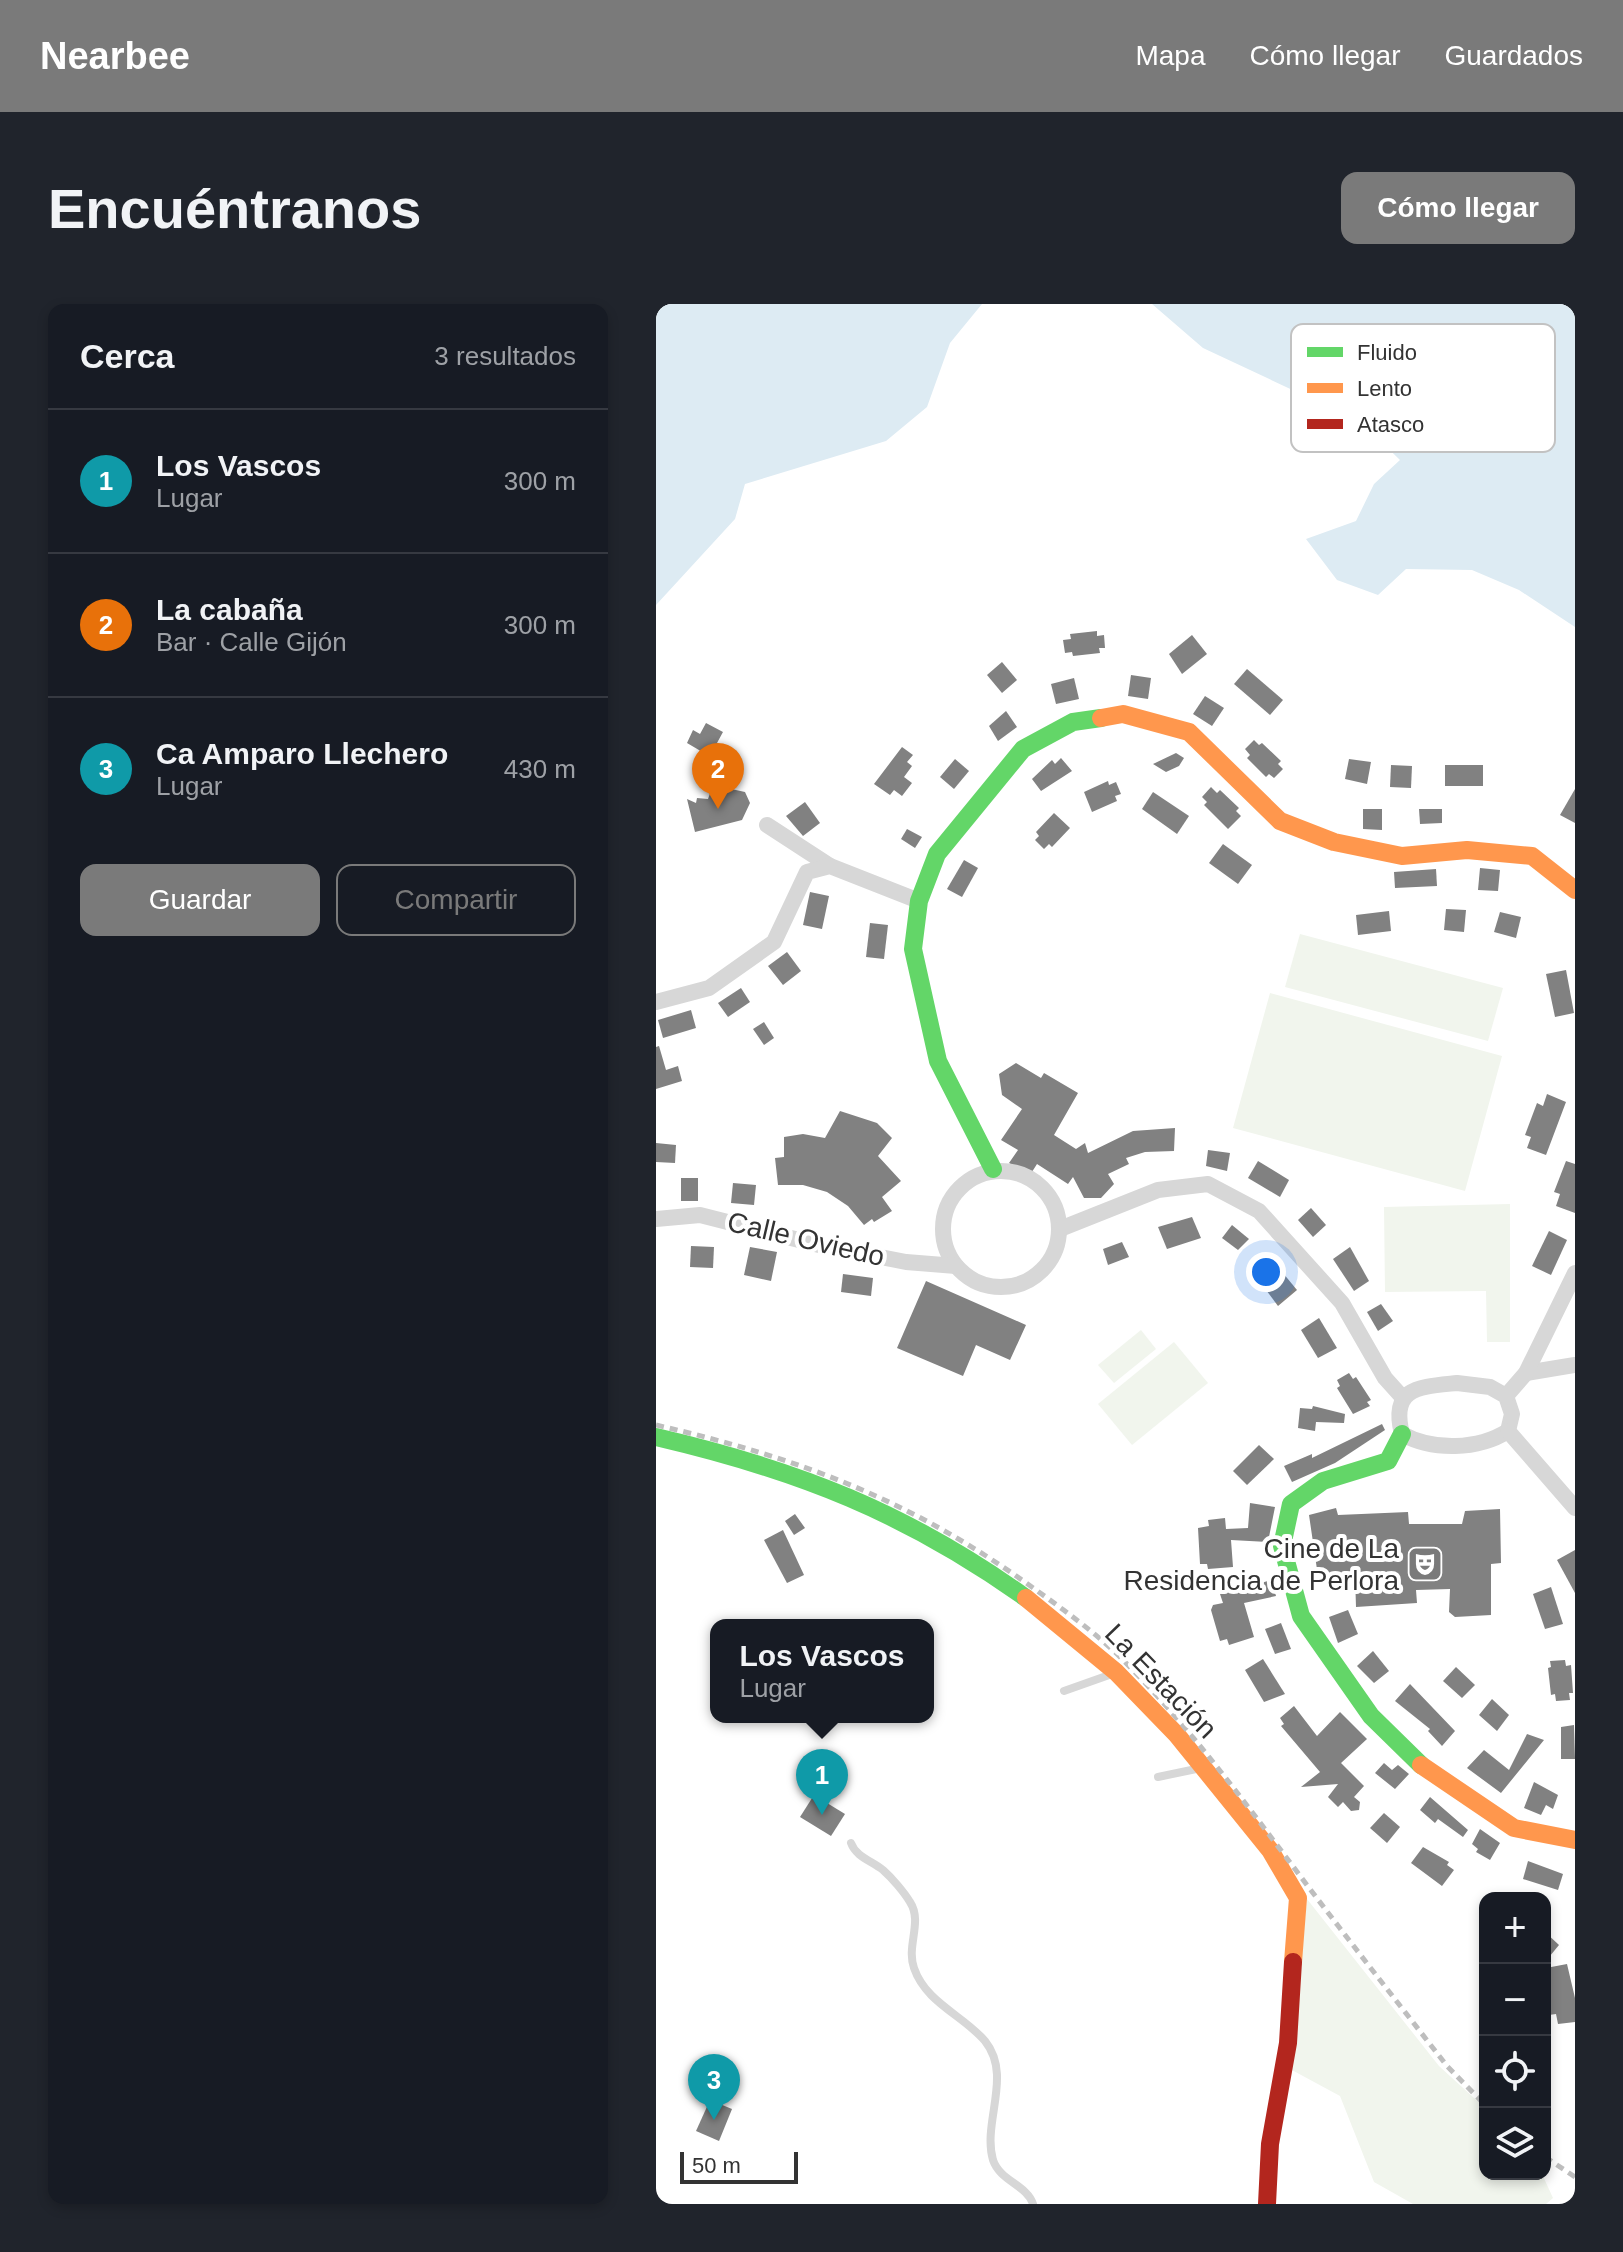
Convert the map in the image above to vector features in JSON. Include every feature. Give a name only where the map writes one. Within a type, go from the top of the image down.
[{"type":"street","points":[[993,1169],[938,1061],[913,949],[919,901],[937,854],[1023,749],[1073,722],[1123,714],[1189,732],[1280,821],[1334,842],[1402,856],[1467,850],[1532,856],[1575,890]]},
{"type":"street","points":[[767,825],[830,866],[919,901]]},
{"type":"street","points":[[656,1002],[709,988],[774,942],[807,872],[830,866]]},
{"type":"street","points":[[993,1169],[1031,1179],[1046,1191],[1056,1209],[1060,1229],[1056,1249],[1048,1264],[1020,1284],[985,1285],[956,1266],[943,1235],[947,1209],[960,1187],[993,1169]]},
{"type":"street","points":[[1060,1229],[1158,1190],[1208,1184],[1259,1211],[1342,1303],[1385,1378],[1403,1398]]},
{"type":"street","name":"Calle Oviedo","points":[[656,1219],[700,1215],[819,1245],[906,1262],[956,1266]]},
{"type":"street","points":[[1506,1396],[1526,1373],[1575,1273]]},
{"type":"street","points":[[1526,1373],[1575,1365]]},
{"type":"street","points":[[1402,1434],[1420,1444],[1491,1442],[1508,1431],[1512,1414],[1506,1396],[1490,1387],[1457,1383],[1419,1387],[1403,1398],[1397,1414],[1402,1434],[1388,1461],[1323,1481],[1291,1504],[1282,1546],[1301,1616],[1371,1716],[1413,1759],[1514,1828],[1575,1840]]},
{"type":"street","points":[[1508,1431],[1575,1508]]},
{"type":"street","name":"La Estación","points":[[656,1437],[761,1461],[882,1509],[981,1564],[1039,1603],[1118,1672],[1205,1767],[1274,1856],[1298,1895],[1288,2042],[1265,2177],[1267,2204]]},
{"type":"lane","points":[[1064,1691],[1118,1672]]},
{"type":"lane","points":[[1158,1777],[1205,1767]]},
{"type":"lane","points":[[851,1843],[854,1850],[884,1870],[911,1902],[916,1915],[912,1950],[914,1968],[935,1999],[985,2042],[998,2075],[993,2160],[1002,2175],[1031,2198],[1033,2204]]},
{"type":"shaded area","points":[[656,304],[982,304],[950,343],[927,407],[886,441],[745,484],[735,519],[656,605]]},
{"type":"shaded area","points":[[1152,304],[1575,304],[1575,627],[1519,590],[1472,570],[1406,569],[1378,595],[1337,580],[1306,539],[1356,521],[1374,484],[1400,460],[1392,452],[1555,452],[1555,324],[1291,324],[1291,389],[1203,348]]},
{"type":"shaded area","points":[[1300,934],[1503,988],[1488,1041],[1285,987]]},
{"type":"shaded area","points":[[1270,993],[1502,1056],[1465,1191],[1233,1128]]},
{"type":"shaded area","points":[[1510,1204],[1510,1342],[1487,1342],[1486,1291],[1385,1292],[1384,1207]]},
{"type":"shaded area","points":[[1141,1330],[1156,1349],[1114,1383],[1098,1365]]},
{"type":"shaded area","points":[[1174,1342],[1208,1383],[1132,1445],[1098,1404]]},
{"type":"shaded area","points":[[1307,1899],[1439,2066],[1479,2103],[1479,2180],[1545,2180],[1553,2198],[1546,2204],[1413,2204],[1374,2182],[1340,2096],[1290,2069]]},
{"type":"building","points":[[1097,631],[1097,636],[1104,635],[1105,648],[1099,648],[1100,653],[1073,656],[1072,652],[1065,653],[1063,640],[1071,639],[1070,634]]},
{"type":"building","points":[[1192,635],[1207,654],[1182,674],[1169,654]]},
{"type":"building","points":[[1002,662],[1017,680],[1002,693],[987,675]]},
{"type":"building","points":[[1247,669],[1283,700],[1270,715],[1234,684]]},
{"type":"building","points":[[1131,675],[1151,678],[1148,699],[1128,696]]},
{"type":"building","points":[[1074,678],[1079,699],[1056,704],[1051,684]]},
{"type":"building","points":[[1205,696],[1224,708],[1212,726],[1193,714]]},
{"type":"building","points":[[1006,711],[1017,727],[998,741],[989,726]]},
{"type":"building","points":[[706,723],[723,732],[717,743],[723,747],[716,760],[687,743],[693,730],[700,734]]},
{"type":"building","points":[[1254,740],[1259,745],[1262,743],[1281,761],[1278,764],[1283,769],[1274,778],[1269,774],[1266,777],[1247,758],[1250,755],[1245,749]]},
{"type":"building","points":[[902,747],[913,755],[907,762],[912,766],[904,777],[912,783],[902,796],[894,790],[890,795],[874,784]]},
{"type":"building","points":[[1176,753],[1184,758],[1179,766],[1166,772],[1153,764]]},
{"type":"building","points":[[1061,758],[1072,771],[1041,791],[1032,779],[1052,760],[1055,764]]},
{"type":"building","points":[[955,759],[969,771],[954,789],[940,777]]},
{"type":"building","points":[[1349,759],[1371,762],[1367,784],[1345,779]]},
{"type":"building","points":[[1391,765],[1412,766],[1411,788],[1390,787]]},
{"type":"building","points":[[1445,765],[1483,765],[1483,786],[1445,786]]},
{"type":"building","points":[[1108,781],[1109,785],[1116,782],[1121,794],[1115,796],[1117,801],[1092,812],[1084,792]]},
{"type":"building","points":[[713,785],[745,792],[750,803],[742,820],[695,832],[687,799],[696,803],[697,798],[708,799]]},
{"type":"building","points":[[1211,787],[1217,793],[1220,790],[1239,808],[1236,811],[1241,816],[1228,829],[1204,805],[1207,802],[1202,797]]},
{"type":"building","points":[[1575,789],[1575,823],[1560,815]]},
{"type":"building","points":[[1153,792],[1189,816],[1177,834],[1142,809]]},
{"type":"building","points":[[805,802],[820,823],[803,836],[786,816]]},
{"type":"building","points":[[1363,809],[1382,809],[1382,830],[1363,829]]},
{"type":"building","points":[[1419,809],[1442,809],[1442,823],[1420,824]]},
{"type":"building","points":[[1054,813],[1070,828],[1052,847],[1049,844],[1044,849],[1035,840],[1039,836],[1036,832]]},
{"type":"building","points":[[907,829],[922,837],[915,848],[901,839]]},
{"type":"building","points":[[1223,844],[1252,865],[1238,884],[1209,863]]},
{"type":"building","points":[[964,860],[978,868],[962,897],[947,889]]},
{"type":"building","points":[[1480,868],[1500,870],[1498,891],[1478,890]]},
{"type":"building","points":[[1436,869],[1437,886],[1395,888],[1394,872]]},
{"type":"building","points":[[810,892],[829,896],[822,929],[803,925]]},
{"type":"building","points":[[1446,909],[1466,910],[1464,932],[1444,930]]},
{"type":"building","points":[[1389,911],[1391,931],[1358,935],[1356,915]]},
{"type":"building","points":[[1500,912],[1521,917],[1516,938],[1494,932]]},
{"type":"building","points":[[870,923],[888,925],[884,959],[866,957]]},
{"type":"building","points":[[787,952],[801,971],[783,985],[768,966]]},
{"type":"building","points":[[1566,970],[1574,1013],[1555,1017],[1546,974]]},
{"type":"building","points":[[741,988],[750,1002],[728,1017],[718,1003]]},
{"type":"building","points":[[691,1010],[696,1028],[663,1038],[658,1020]]},
{"type":"building","points":[[764,1022],[774,1038],[764,1045],[753,1029]]},
{"type":"building","points":[[659,1046],[666,1070],[678,1066],[682,1081],[656,1089],[656,1047]]},
{"type":"building","points":[[1016,1063],[1041,1078],[1044,1073],[1078,1093],[1054,1135],[1076,1149],[1085,1143],[1088,1153],[1133,1131],[1175,1128],[1174,1151],[1145,1152],[1126,1158],[1129,1164],[1108,1174],[1114,1184],[1101,1198],[1084,1198],[1073,1177],[1068,1184],[1037,1164],[1030,1175],[1009,1163],[1018,1150],[1001,1140],[1022,1109],[1002,1095],[999,1074]]},
{"type":"building","points":[[1547,1094],[1566,1102],[1546,1155],[1527,1148],[1531,1137],[1525,1135],[1537,1103],[1543,1106]]},
{"type":"building","points":[[840,1111],[877,1123],[892,1138],[878,1156],[901,1181],[882,1197],[892,1211],[864,1225],[848,1206],[827,1192],[803,1185],[778,1185],[775,1158],[784,1157],[784,1137],[803,1134],[825,1138]]},
{"type":"building","points":[[656,1143],[676,1145],[675,1163],[656,1162]]},
{"type":"building","points":[[1208,1150],[1230,1153],[1227,1171],[1206,1166]]},
{"type":"building","points":[[1258,1161],[1289,1180],[1280,1197],[1248,1178]]},
{"type":"building","points":[[1566,1161],[1575,1164],[1575,1213],[1556,1206],[1560,1194],[1554,1192]]},
{"type":"building","points":[[681,1178],[698,1178],[698,1201],[681,1201]]},
{"type":"building","points":[[733,1183],[756,1185],[754,1205],[731,1203]]},
{"type":"building","points":[[1311,1208],[1326,1225],[1313,1237],[1298,1220]]},
{"type":"building","points":[[1192,1217],[1201,1238],[1167,1249],[1158,1227]]},
{"type":"building","points":[[1232,1225],[1249,1239],[1238,1250],[1222,1238]]},
{"type":"building","points":[[1549,1231],[1567,1240],[1551,1275],[1532,1266]]},
{"type":"building","points":[[1122,1242],[1129,1257],[1108,1265],[1103,1249]]},
{"type":"building","points":[[691,1246],[714,1247],[713,1268],[690,1267]]},
{"type":"building","points":[[750,1247],[777,1252],[771,1281],[744,1275]]},
{"type":"building","points":[[1350,1247],[1369,1281],[1354,1291],[1333,1259]]},
{"type":"building","points":[[1278,1267],[1297,1290],[1278,1306],[1261,1283]]},
{"type":"building","points":[[843,1274],[873,1278],[871,1296],[841,1292]]},
{"type":"building","points":[[926,1281],[1026,1325],[1010,1360],[976,1345],[963,1376],[897,1348]]},
{"type":"building","points":[[1381,1304],[1393,1321],[1378,1331],[1367,1312]]},
{"type":"building","points":[[1319,1318],[1337,1348],[1318,1358],[1301,1330]]},
{"type":"building","points":[[1349,1373],[1353,1379],[1356,1377],[1371,1400],[1367,1402],[1370,1406],[1353,1414],[1337,1388],[1340,1386],[1337,1380]]},
{"type":"building","points":[[1313,1406],[1345,1414],[1344,1423],[1316,1422],[1315,1431],[1298,1428],[1300,1408],[1312,1409]]},
{"type":"building","points":[[1382,1424],[1385,1430],[1335,1463],[1292,1482],[1284,1466],[1312,1454],[1312,1458]]},
{"type":"building","points":[[1259,1445],[1274,1459],[1247,1485],[1233,1471]]},
{"type":"building","points":[[1250,1503],[1275,1507],[1268,1542],[1231,1540],[1233,1567],[1208,1569],[1207,1564],[1200,1564],[1198,1528],[1209,1526],[1208,1520],[1225,1518],[1226,1529],[1248,1528]]},
{"type":"building","name":"Cine de La Residencia de Perlora","points":[[1336,1508],[1338,1515],[1408,1512],[1409,1524],[1462,1524],[1465,1511],[1500,1509],[1501,1563],[1491,1564],[1491,1615],[1455,1617],[1449,1612],[1450,1589],[1416,1590],[1417,1603],[1356,1607],[1355,1575],[1319,1583],[1309,1515]]},
{"type":"building","points":[[795,1514],[805,1528],[794,1535],[785,1521]]},
{"type":"building","points":[[783,1530],[804,1575],[787,1583],[764,1540]]},
{"type":"building","points":[[1575,1550],[1575,1593],[1557,1560]]},
{"type":"building","points":[[1272,1582],[1276,1596],[1244,1603],[1254,1637],[1229,1645],[1227,1639],[1220,1641],[1211,1610],[1213,1605],[1223,1603],[1220,1594]]},
{"type":"building","points":[[1551,1587],[1563,1624],[1545,1629],[1533,1594]]},
{"type":"building","points":[[1348,1610],[1358,1634],[1338,1643],[1329,1617]]},
{"type":"building","points":[[1281,1623],[1291,1649],[1275,1654],[1265,1629]]},
{"type":"building","points":[[1373,1651],[1389,1671],[1374,1683],[1357,1666]]},
{"type":"building","points":[[1263,1659],[1285,1694],[1264,1702],[1245,1670]]},
{"type":"building","points":[[1565,1660],[1566,1666],[1571,1665],[1573,1693],[1569,1693],[1570,1700],[1556,1701],[1555,1694],[1551,1695],[1548,1668],[1551,1667],[1550,1661]]},
{"type":"building","points":[[1456,1667],[1475,1685],[1462,1698],[1443,1681]]},
{"type":"building","points":[[1410,1684],[1455,1731],[1442,1746],[1428,1731],[1430,1729],[1395,1701]]},
{"type":"building","points":[[1492,1699],[1509,1715],[1497,1731],[1479,1715]]},
{"type":"building","points":[[1294,1706],[1317,1736],[1340,1712],[1367,1739],[1341,1763],[1364,1786],[1354,1797],[1360,1802],[1359,1810],[1351,1811],[1343,1802],[1338,1807],[1328,1797],[1338,1784],[1301,1787],[1320,1772],[1281,1726],[1284,1724],[1280,1718]]},
{"type":"building","points":[[1574,1725],[1575,1759],[1561,1759],[1561,1727]]},
{"type":"building","points":[[1527,1734],[1544,1740],[1501,1793],[1467,1768],[1484,1750],[1509,1770]]},
{"type":"building","points":[[1384,1763],[1392,1770],[1398,1765],[1409,1774],[1395,1789],[1375,1773]]},
{"type":"building","points":[[1534,1782],[1558,1795],[1553,1809],[1546,1805],[1541,1815],[1524,1808]]},
{"type":"building","points":[[814,1795],[845,1814],[831,1836],[800,1817]]},
{"type":"building","points":[[1430,1797],[1468,1830],[1463,1837],[1438,1819],[1435,1823],[1420,1810]]},
{"type":"building","points":[[1384,1813],[1400,1827],[1387,1843],[1370,1828]]},
{"type":"building","points":[[1480,1829],[1500,1843],[1490,1860],[1476,1852],[1478,1849],[1472,1844]]},
{"type":"building","points":[[1423,1847],[1449,1862],[1447,1865],[1454,1870],[1442,1886],[1411,1863]]},
{"type":"building","points":[[1528,1861],[1563,1874],[1558,1890],[1523,1879]]},
{"type":"building","points":[[1551,1938],[1559,1945],[1551,1955]]},
{"type":"building","points":[[1567,1964],[1575,1998],[1575,2022],[1558,2024],[1556,2014],[1551,2015],[1551,1967]]},
{"type":"building","points":[[710,2100],[732,2109],[719,2141],[696,2131]]},
{"type":"railway","points":[[656,1425],[808,1469],[900,1508],[990,1559],[1088,1629],[1144,1682],[1195,1740],[1447,2066],[1479,2099]]},
{"type":"railway","points":[[1551,2161],[1575,2177]]},
{"type":"traffic: fast","points":[[993,1169],[938,1061],[913,949],[919,901],[937,854],[1023,749],[1073,722],[1101,718]]},
{"type":"traffic: fast","points":[[1402,1434],[1388,1461],[1323,1481],[1291,1504],[1282,1546],[1301,1616],[1371,1716],[1421,1765]]},
{"type":"traffic: fast","points":[[656,1437],[757,1464],[850,1498],[938,1542],[1026,1598]]},
{"type":"traffic: slow","points":[[1101,718],[1123,714],[1189,732],[1280,821],[1334,842],[1402,856],[1467,850],[1532,856],[1575,890]]},
{"type":"traffic: slow","points":[[1026,1598],[1116,1672],[1177,1735],[1270,1850],[1298,1898],[1293,1962]]},
{"type":"traffic: slow","points":[[1421,1765],[1514,1828],[1575,1840]]},
{"type":"traffic: jam","points":[[1267,2204],[1270,2144],[1288,2043],[1293,1962]]},
{"type":"place","name":"La cabaña","points":[[718,809]]},
{"type":"place","name":"Cine de La Residencia de Perlora","points":[[1425,1564]]},
{"type":"place","name":"Los Vascos","points":[[822,1815]]},
{"type":"place","name":"Ca Amparo Llechero","points":[[714,2120]]}]
